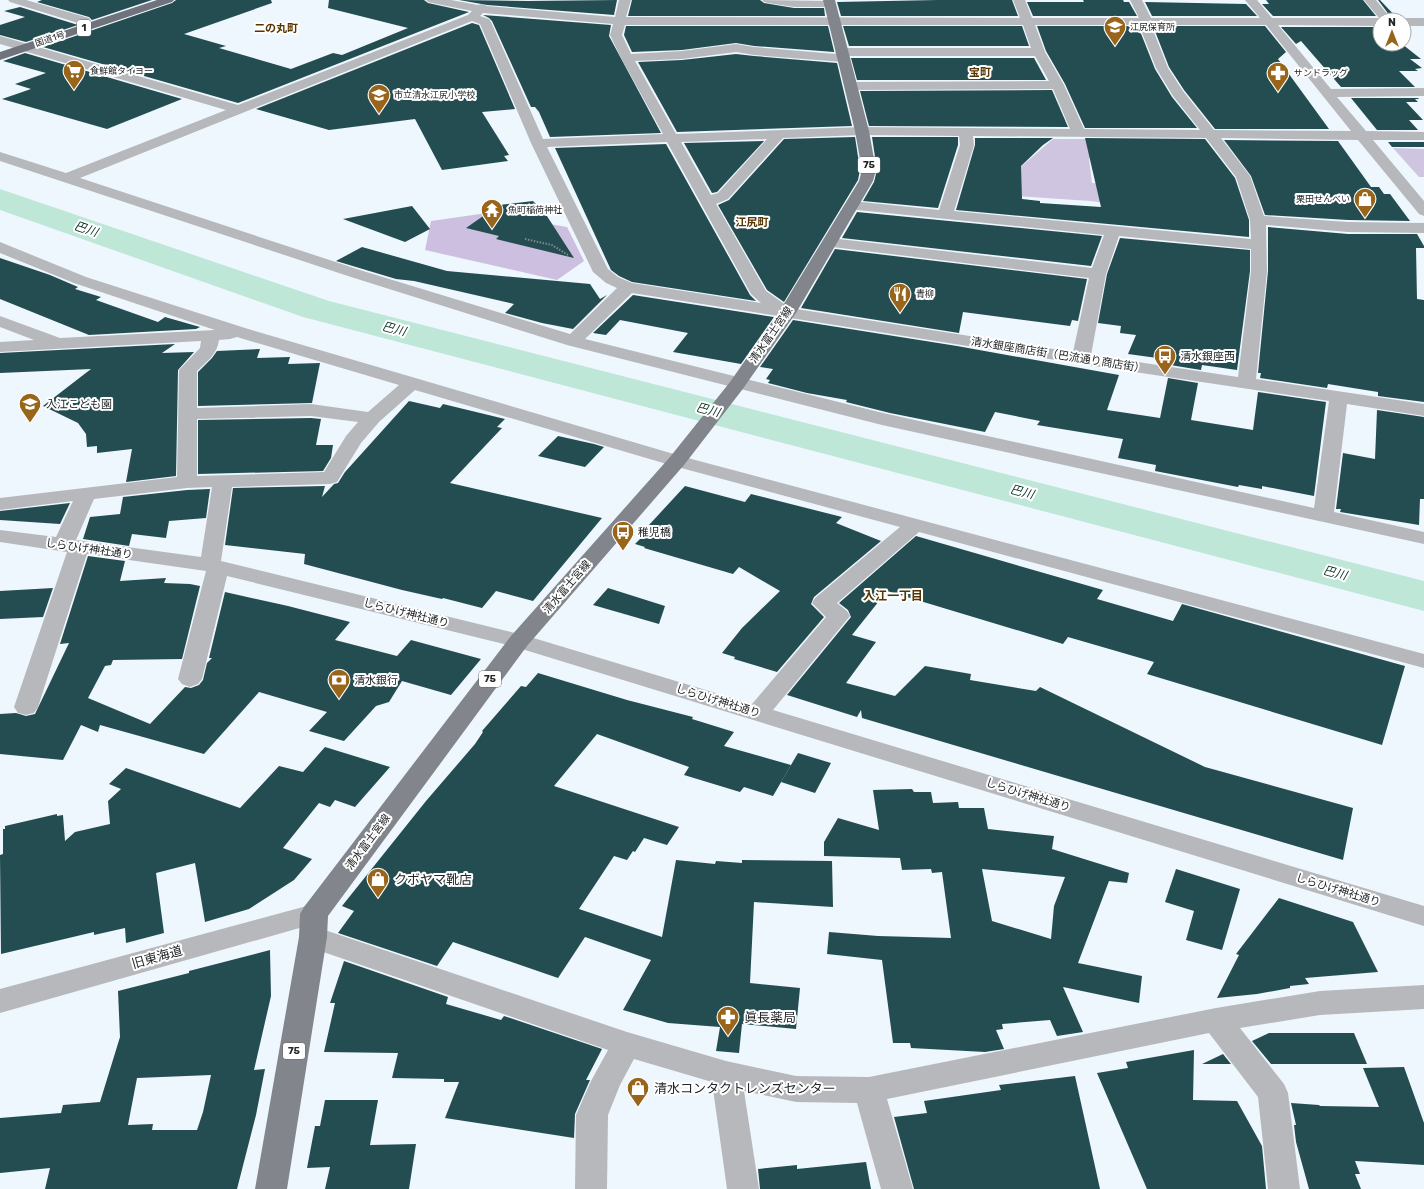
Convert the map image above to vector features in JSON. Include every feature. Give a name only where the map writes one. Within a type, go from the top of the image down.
[{"type":"highway","name":"国道1号","points":[[0,56],[20,46],[85,21],[149,0]]},
{"type":"highway","name":"国道1号","points":[[0,49],[20,46],[168,0]]},
{"type":"main road","name":"清水富士宮線","points":[[271,1189],[314,925],[520,641],[679,458],[737,384],[787,313],[866,181],[869,170],[862,131],[829,2]]},
{"type":"street","points":[[14,0],[85,21]]},
{"type":"street","points":[[432,0],[480,9],[619,21],[1372,22]]},
{"type":"street","points":[[625,0],[616,35],[759,294],[787,313]]},
{"type":"street","points":[[768,0],[794,4],[829,2]]},
{"type":"street","points":[[1019,0],[1039,52],[1058,85],[1079,133]]},
{"type":"street","points":[[1136,0],[1146,22],[1162,68],[1178,93],[1243,176],[1258,220],[1259,271],[1246,384]]},
{"type":"street","points":[[1251,0],[1424,211]]},
{"type":"street","points":[[1370,0],[1380,12]]},
{"type":"street","points":[[66,178],[480,9]]},
{"type":"street","points":[[480,9],[538,143],[601,272]]},
{"type":"street","points":[[1412,22],[1424,22]]},
{"type":"street","points":[[0,40],[238,109]]},
{"type":"street","points":[[628,58],[682,55],[736,48],[754,51],[842,55],[1039,52]]},
{"type":"street","points":[[851,86],[1058,85]]},
{"type":"street","points":[[1326,93],[1424,92]]},
{"type":"street","points":[[538,143],[862,131],[1424,136]]},
{"type":"street","points":[[946,215],[967,145],[966,132]]},
{"type":"street","points":[[708,202],[723,196],[780,133]]},
{"type":"street","points":[[0,156],[357,274],[573,341],[737,384],[882,419],[1424,538]]},
{"type":"street","points":[[852,206],[1259,245]]},
{"type":"street","points":[[1258,220],[1348,227],[1424,228]]},
{"type":"street","points":[[1082,359],[1098,274],[1113,231]]},
{"type":"street","points":[[830,243],[1098,274]]},
{"type":"street","points":[[0,247],[80,280],[239,332],[412,383],[915,525],[1424,661]]},
{"type":"street","name":"清水銀座商店街（巴流通り商店街）","points":[[601,272],[612,280],[628,287],[1082,359],[1424,410]]},
{"type":"street","points":[[573,341],[628,287]]},
{"type":"street","points":[[0,321],[62,344]]},
{"type":"street","points":[[0,347],[211,335],[239,332]]},
{"type":"street","points":[[187,482],[188,370],[209,349],[211,335]]},
{"type":"street","points":[[0,504],[187,482],[330,478],[353,440],[372,418],[412,383]]},
{"type":"street","points":[[1323,516],[1339,398]]},
{"type":"street","points":[[187,414],[311,410],[372,418]]},
{"type":"street","points":[[190,679],[214,566],[223,481]]},
{"type":"street","points":[[26,707],[86,493]]},
{"type":"street","points":[[757,713],[839,616],[823,603],[915,525]]},
{"type":"street","name":"しらひげ神社通り","points":[[0,536],[214,566],[520,641],[1424,916]]},
{"type":"street","points":[[314,925],[627,1044],[726,1074],[796,1089],[869,1090],[1216,1020],[1320,1004],[1424,997]]},
{"type":"street","name":"旧東海道","points":[[0,1001],[314,925]]},
{"type":"street","points":[[1216,1020],[1273,1093],[1284,1189]]},
{"type":"street","points":[[591,1189],[592,1115],[606,1081],[627,1044]]},
{"type":"street","points":[[726,1074],[743,1189]]},
{"type":"street","points":[[869,1090],[897,1189]]},
{"type":"path","points":[[525,240],[552,246],[586,266],[601,272]]},
{"type":"shaded area","points":[[1053,139],[1096,139],[1089,159],[1092,183],[1113,184],[1161,210],[1090,201],[1015,196],[1016,171]]},
{"type":"shaded area","points":[[1393,148],[1424,149],[1424,177],[1419,177]]},
{"type":"shaded area","points":[[487,213],[567,227],[584,261],[557,280],[425,250],[431,221]]},
{"type":"building","points":[[42,0],[152,0],[92,20],[89,17],[37,2]]},
{"type":"building","points":[[176,0],[271,0],[272,3],[184,34],[226,46],[219,48],[291,69],[333,53],[342,55],[408,28],[328,8],[329,0],[424,0],[428,3],[469,12],[238,103],[43,47],[172,3]]},
{"type":"building","points":[[459,0],[617,0],[614,15],[487,5]]},
{"type":"building","points":[[632,0],[760,0],[764,3],[794,8],[824,8],[825,16],[628,16]]},
{"type":"building","points":[[1012,0],[1018,16],[841,16],[837,2]]},
{"type":"building","points":[[1083,0],[1123,0],[1124,2],[1129,2],[1137,16],[1033,16],[1027,2],[1084,2]]},
{"type":"building","points":[[1266,0],[1363,0],[1373,12],[1372,16],[1273,16],[1262,4],[1269,4]]},
{"type":"building","points":[[1378,0],[1380,0],[1391,12],[1387,12]]},
{"type":"building","points":[[1145,2],[1246,4],[1257,16],[1152,16]]},
{"type":"building","points":[[20,7],[78,25],[26,42],[0,35],[0,25],[25,17],[4,11]]},
{"type":"building","points":[[483,15],[611,25],[609,36],[661,133],[550,137],[539,112],[535,107],[531,107],[492,21]]},
{"type":"building","points":[[472,23],[479,25],[515,109],[482,112],[509,155],[504,156],[508,161],[442,170],[415,119],[329,130],[256,109]]},
{"type":"building","points":[[626,26],[828,26],[834,52],[754,46],[736,43],[682,50],[632,52],[624,35]]},
{"type":"building","points":[[843,26],[1022,26],[1029,46],[849,46]]},
{"type":"building","points":[[1037,26],[1138,26],[1155,69],[1172,97],[1197,128],[1085,128],[1065,84],[1046,51]]},
{"type":"building","points":[[1153,26],[1265,26],[1286,52],[1278,59],[1329,129],[1215,129],[1184,90],[1169,67]]},
{"type":"building","points":[[1281,27],[1372,27],[1372,52],[1412,52],[1421,59],[1410,59],[1422,68],[1415,69],[1418,71],[1399,71],[1415,87],[1341,87],[1301,41],[1296,44]]},
{"type":"building","points":[[25,53],[182,99],[107,129],[2,99],[31,89],[15,84],[46,73],[3,61]]},
{"type":"building","points":[[736,54],[837,63],[852,126],[677,132],[638,62],[682,60]]},
{"type":"building","points":[[851,58],[1034,58],[1046,80],[857,80]]},
{"type":"building","points":[[1052,90],[1068,127],[869,126],[860,91]]},
{"type":"building","points":[[1351,98],[1418,98],[1419,99],[1415,99],[1418,102],[1406,102],[1423,120],[1409,120],[1418,130],[1377,130]]},
{"type":"building","points":[[855,137],[860,170],[858,180],[784,302],[767,290],[718,205],[729,200],[784,139]]},
{"type":"building","points":[[872,137],[958,137],[958,145],[938,208],[863,201],[874,182],[877,170]]},
{"type":"building","points":[[975,138],[1053,138],[1043,145],[1021,166],[1022,199],[1040,201],[1040,203],[1101,207],[1085,138],[1205,139],[1235,178],[1249,220],[1249,237],[956,210],[975,145]]},
{"type":"building","points":[[1224,140],[1338,141],[1371,187],[1379,187],[1384,194],[1390,194],[1410,221],[1348,220],[1265,215],[1251,176]]},
{"type":"building","points":[[764,141],[717,192],[712,193],[684,143]]},
{"type":"building","points":[[1388,142],[1424,142],[1424,147],[1392,147]]},
{"type":"building","points":[[666,144],[750,295],[756,301],[632,282],[619,276],[611,270],[555,148]]},
{"type":"building","points":[[533,201],[545,213],[574,258],[496,239],[499,236],[466,228],[499,205]]},
{"type":"building","points":[[412,206],[430,229],[405,242],[343,219]]},
{"type":"building","points":[[857,212],[1102,236],[1091,266],[842,238]]},
{"type":"building","points":[[1268,227],[1348,234],[1417,234],[1424,246],[1424,248],[1416,248],[1417,299],[1424,300],[1424,402],[1378,396],[1378,392],[1328,384],[1327,388],[1260,378],[1261,373],[1258,373],[1268,271]]},
{"type":"building","points":[[1120,238],[1250,250],[1250,271],[1237,370],[1202,365],[1201,370],[1170,365],[1172,360],[1128,354],[1136,335],[1120,333],[1121,326],[1098,323],[1107,274]]},
{"type":"building","points":[[362,247],[447,271],[590,284],[600,299],[607,295],[573,329],[542,323],[505,313],[514,304],[414,281],[396,279],[336,261]]},
{"type":"building","points":[[835,249],[1087,279],[1078,321],[1072,320],[1070,326],[963,312],[959,333],[801,308]]},
{"type":"building","points":[[0,258],[50,275],[78,287],[75,289],[101,297],[96,300],[158,322],[165,317],[200,327],[196,329],[89,335],[0,299]]},
{"type":"building","points":[[633,295],[774,317],[741,364],[673,352],[688,333],[620,320],[606,335],[593,333]]},
{"type":"building","points":[[793,320],[957,346],[1119,375],[1107,410],[1160,418],[1168,378],[1198,383],[1191,420],[1253,430],[1258,392],[1326,402],[1314,496],[1262,486],[1262,489],[1239,485],[1238,487],[1155,471],[1156,465],[1118,458],[1123,439],[1037,425],[1040,421],[995,412],[985,432],[890,413],[846,402],[847,400],[807,393],[768,383],[770,380],[766,379],[773,369],[760,367]]},
{"type":"building","points":[[175,344],[162,353],[194,352],[178,370],[176,476],[126,482],[132,449],[97,453],[97,446],[87,447],[86,434],[78,423],[43,406],[91,369],[0,373],[0,353]]},
{"type":"building","points":[[260,349],[257,358],[290,357],[288,364],[320,363],[312,403],[198,406],[198,372],[217,351]]},
{"type":"building","points":[[409,401],[440,408],[443,404],[505,419],[497,427],[502,428],[450,483],[602,518],[533,601],[496,591],[482,608],[402,590],[304,564],[305,554],[225,545],[233,488],[325,486],[322,497],[334,484],[338,483],[345,472]]},
{"type":"building","points":[[1377,410],[1424,417],[1424,499],[1420,499],[1419,525],[1340,512],[1341,509],[1336,509],[1343,453],[1375,459]]},
{"type":"building","points":[[321,419],[316,445],[333,445],[331,458],[323,471],[198,474],[198,420]]},
{"type":"building","points":[[558,436],[604,447],[585,467],[538,456]]},
{"type":"building","points":[[685,486],[745,502],[751,494],[842,517],[836,523],[881,541],[814,597],[811,604],[824,617],[777,672],[734,659],[735,657],[722,653],[742,628],[780,591],[739,567],[733,574],[635,544],[653,526],[649,525]]},
{"type":"building","points":[[210,489],[206,518],[169,521],[166,538],[132,534],[129,546],[83,539],[90,517],[120,514],[123,497]]},
{"type":"building","points":[[70,503],[60,524],[0,520],[0,511]]},
{"type":"building","points":[[916,536],[1103,590],[1097,599],[1173,621],[1182,604],[1405,666],[1382,745],[1147,674],[1154,662],[1068,637],[1063,644],[887,591],[852,635],[876,642],[846,683],[895,696],[925,666],[971,674],[970,680],[1036,691],[1040,687],[1205,767],[1353,808],[1343,860],[862,718],[861,710],[857,717],[787,695],[851,617],[848,610],[839,603]]},
{"type":"building","points":[[88,556],[125,561],[120,581],[166,578],[164,583],[200,586],[182,659],[113,660],[111,665],[105,666],[88,698],[150,724],[185,687],[191,688],[199,685],[203,680],[207,663],[212,658],[209,658],[225,592],[350,622],[335,640],[397,656],[411,640],[481,659],[451,695],[402,681],[389,702],[376,706],[344,741],[309,731],[327,712],[259,692],[204,754],[100,725],[98,732],[81,725],[63,760],[0,754],[0,714],[16,713],[26,716],[35,714],[69,643],[60,644]]},
{"type":"building","points":[[53,588],[43,617],[0,619],[0,591]]},
{"type":"building","points":[[608,588],[665,606],[659,624],[593,605]]},
{"type":"building","points":[[538,673],[627,700],[693,717],[692,719],[734,732],[724,746],[791,765],[773,796],[744,787],[740,792],[684,775],[689,767],[597,734],[554,786],[679,827],[667,845],[644,838],[635,852],[633,851],[627,860],[614,856],[579,909],[662,937],[676,860],[715,864],[716,861],[742,863],[742,860],[832,861],[833,907],[754,902],[750,983],[800,988],[796,1029],[742,1024],[739,1053],[716,1051],[720,1027],[668,1023],[623,1010],[651,960],[585,937],[558,978],[453,942],[437,966],[338,933],[354,911],[342,906],[426,801],[475,744],[483,732],[482,731],[521,686],[526,687]]},
{"type":"building","points":[[325,747],[390,767],[355,807],[335,800],[330,807],[319,803],[283,848],[312,859],[294,880],[249,909],[205,922],[195,863],[156,873],[164,933],[126,943],[125,928],[94,935],[94,932],[1,954],[0,855],[3,854],[3,829],[5,829],[5,826],[57,814],[57,816],[63,815],[65,841],[75,832],[110,824],[108,801],[121,789],[109,784],[126,768],[240,808],[279,766],[303,772]]},
{"type":"building","points":[[798,753],[831,763],[815,793],[781,782]]},
{"type":"building","points":[[912,789],[914,792],[931,792],[933,803],[958,802],[959,808],[984,808],[988,829],[1054,836],[1052,849],[1129,873],[1127,883],[1109,881],[1078,963],[1142,976],[1139,1003],[1063,987],[1083,1032],[1057,1036],[1050,1020],[1002,1024],[1003,1029],[996,1030],[1004,1049],[985,1052],[911,1048],[910,1043],[893,1043],[882,960],[827,954],[829,932],[878,936],[951,938],[942,872],[932,873],[931,869],[902,870],[900,858],[824,856],[824,842],[838,818],[879,830],[873,790]],"holes":[[[982,869],[1065,877],[1054,906],[1051,939],[992,921]]]},
{"type":"building","points":[[1176,869],[1240,889],[1222,950],[1186,940],[1194,911],[1165,902]]},
{"type":"building","points":[[1279,898],[1353,922],[1378,972],[1305,978],[1309,984],[1290,986],[1290,988],[1257,994],[1217,998],[1239,955],[1236,954]]},
{"type":"building","points":[[270,950],[271,996],[254,1070],[265,1069],[256,1115],[237,1189],[45,1189],[50,1168],[0,1173],[0,1118],[61,1113],[63,1105],[100,1102],[120,1037],[118,991],[189,973],[189,971]],"holes":[[[211,1075],[203,1112],[197,1130],[152,1130],[153,1124],[128,1125],[137,1078]]]},
{"type":"building","points":[[344,961],[448,997],[446,1004],[501,1020],[504,1016],[602,1049],[586,1080],[590,1080],[575,1114],[574,1138],[445,1118],[459,1082],[444,1082],[444,1079],[392,1078],[398,1053],[324,1052],[335,1003],[330,1003]]},
{"type":"building","points":[[1269,1033],[1354,1033],[1367,1064],[1271,1064],[1252,1041]]},
{"type":"building","points":[[1194,1050],[1193,1100],[1237,1101],[1262,1146],[1266,1189],[1147,1189],[1097,1073],[1128,1068],[1126,1062]]},
{"type":"building","points":[[1223,1054],[1231,1064],[1202,1064]]},
{"type":"building","points":[[1404,1067],[1424,1123],[1424,1165],[1355,1161],[1360,1174],[1355,1174],[1361,1189],[1309,1189],[1296,1142],[1294,1125],[1296,1125],[1291,1103],[1320,1106],[1379,1107],[1363,1068]]},
{"type":"building","points":[[1075,1076],[1100,1189],[914,1189],[894,1117],[927,1113],[924,1101],[1001,1090],[999,1085]]},
{"type":"building","points":[[325,1100],[378,1100],[370,1145],[416,1144],[409,1189],[325,1189],[330,1167],[307,1168],[315,1126],[320,1126]]},
{"type":"building","points":[[866,1162],[871,1189],[760,1189],[758,1169],[797,1165],[797,1169]]},
{"type":"waterway","name":"巴川","points":[[0,199],[316,309],[1424,596]]},
{"type":"place","name":"江尻保育所","points":[[1115,46]]},
{"type":"place","name":"食鮮館タイヨー","points":[[74,90]]},
{"type":"place","name":"サンドラッグ","points":[[1278,92]]},
{"type":"place","name":"市立清水江尻小学校","points":[[379,114]]},
{"type":"place","name":"栗田せんべい","points":[[1365,218]]},
{"type":"place","name":"魚町稲荷神社","points":[[492,230]]},
{"type":"place","name":"青柳","points":[[900,314]]},
{"type":"place","name":"清水銀座西","points":[[1165,376]]},
{"type":"place","name":"入江こども園","points":[[30,424]]},
{"type":"place","name":"稚児橋","points":[[623,552]]},
{"type":"place","name":"清水銀行","points":[[339,700]]},
{"type":"place","name":"クボヤマ靴店","points":[[378,898]]},
{"type":"place","name":"眞長薬局","points":[[728,1036]]},
{"type":"place","name":"清水コンタクトレンズセンター","points":[[638,1108]]},
{"type":"district","name":"二の丸町","points":[[276,28]]},
{"type":"district","name":"宝町","points":[[980,72]]},
{"type":"district","name":"江尻町","points":[[752,222]]},
{"type":"district","name":"入江一丁目","points":[[893,596]]}]
